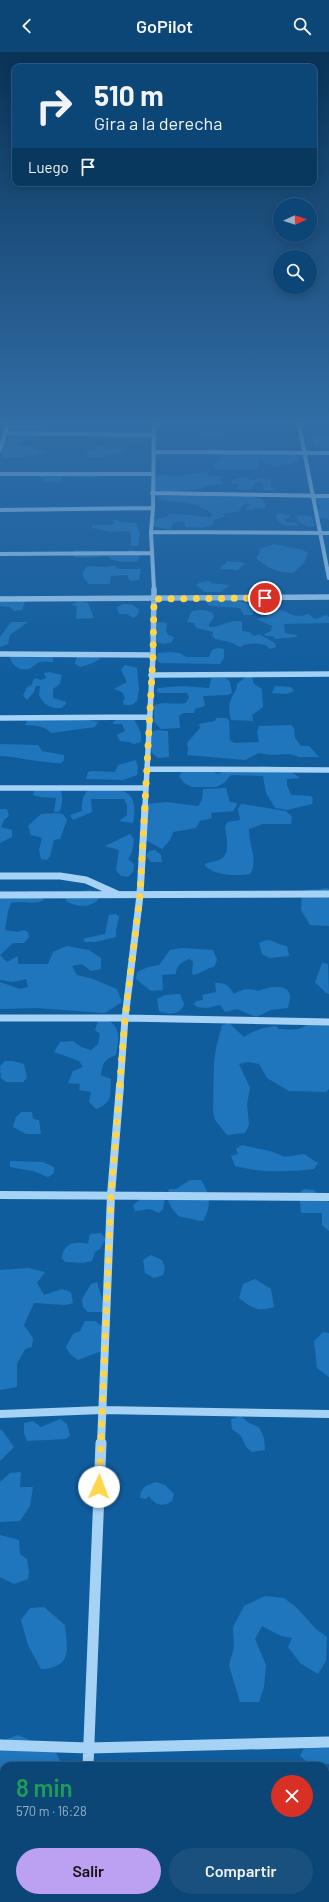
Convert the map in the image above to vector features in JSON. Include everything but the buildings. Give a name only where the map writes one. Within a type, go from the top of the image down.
[{"type":"street","points":[[315,506],[329,578]]},
{"type":"street","points":[[0,510],[153,508],[151,532],[154,599],[153,655],[140,895],[125,1018],[111,1195],[88,1762]]},
{"type":"street","points":[[151,532],[329,533]]},
{"type":"street","points":[[0,554],[152,553]]},
{"type":"street","points":[[0,599],[329,597]]},
{"type":"street","points":[[0,654],[153,655]]},
{"type":"street","points":[[151,675],[329,674]]},
{"type":"street","points":[[0,718],[149,717]]},
{"type":"street","points":[[147,769],[329,770]]},
{"type":"street","points":[[0,788],[146,788]]},
{"type":"street","points":[[0,876],[60,876],[86,880],[119,895]]},
{"type":"street","points":[[0,895],[329,894]]},
{"type":"street","points":[[0,1018],[125,1018],[329,1022]]},
{"type":"street","points":[[0,1195],[329,1197]]},
{"type":"street","points":[[0,1414],[102,1410],[329,1414]]},
{"type":"street","points":[[0,1745],[89,1748],[329,1742]]},
{"type":"shaded area","points":[[200,506],[242,506],[240,511],[223,514],[224,517],[214,520],[213,525],[200,528],[186,527],[183,521],[173,523],[171,529],[150,525],[156,519],[167,517],[169,514],[211,517],[212,515],[208,510],[200,508]]},
{"type":"shaded area","points":[[248,506],[265,506],[265,508],[247,510],[246,508]]},
{"type":"shaded area","points":[[329,506],[329,520],[319,517],[318,513],[320,507]]},
{"type":"shaded area","points":[[279,513],[289,515],[290,518],[284,519],[285,522],[297,523],[299,525],[290,526],[282,524],[277,520],[276,515]]},
{"type":"shaded area","points":[[296,516],[311,516],[315,526],[309,527],[300,523]]},
{"type":"shaded area","points":[[114,519],[121,522],[136,523],[140,533],[138,546],[131,546],[131,532],[112,532],[92,528],[92,525],[113,525],[115,523],[113,521]]},
{"type":"shaded area","points":[[274,544],[303,550],[308,553],[304,563],[293,573],[282,572],[264,565],[256,558],[260,552],[259,549]]},
{"type":"shaded area","points":[[129,550],[140,551],[141,554],[137,562],[121,562],[110,559],[107,556],[88,558],[74,557],[74,551],[125,553]]},
{"type":"shaded area","points":[[226,561],[245,563],[238,570],[220,569],[221,566],[226,564]]},
{"type":"shaded area","points":[[115,565],[117,569],[141,569],[139,580],[130,581],[127,575],[111,576],[110,584],[89,584],[83,577],[83,572],[87,566],[107,567]]},
{"type":"shaded area","points":[[210,581],[211,583],[229,586],[221,592],[205,592],[196,585],[201,582]]},
{"type":"shaded area","points":[[0,596],[26,599],[22,610],[14,611],[10,607],[0,606]]},
{"type":"shaded area","points":[[233,598],[253,606],[253,615],[244,615],[240,608],[209,606],[206,601]]},
{"type":"shaded area","points":[[79,601],[88,603],[94,618],[76,619],[77,606],[71,605]]},
{"type":"shaded area","points":[[123,604],[131,604],[139,609],[138,614],[134,618],[126,614],[119,614],[117,607]]},
{"type":"shaded area","points":[[273,608],[298,616],[308,614],[315,619],[326,615],[329,617],[329,623],[284,624],[285,633],[297,635],[296,637],[275,639],[273,636],[266,636],[264,634],[271,631],[272,626],[256,619],[268,616],[267,612]]},
{"type":"shaded area","points":[[192,611],[209,611],[214,617],[209,624],[209,627],[234,621],[242,622],[242,631],[250,632],[255,636],[259,634],[275,643],[276,647],[270,649],[260,644],[247,644],[240,647],[230,642],[215,639],[212,635],[213,632],[196,628],[194,623],[187,622]]},
{"type":"shaded area","points":[[11,622],[28,622],[10,635],[8,644],[0,647],[0,637]]},
{"type":"shaded area","points":[[159,622],[167,623],[166,630],[168,635],[174,637],[172,642],[164,644],[152,641],[149,636],[155,624]]},
{"type":"shaded area","points":[[218,648],[224,649],[224,658],[220,664],[160,663],[157,658],[158,653],[170,652],[180,653],[186,657],[209,657],[212,650]]},
{"type":"shaded area","points":[[53,655],[53,662],[40,662],[28,669],[21,669],[15,666],[12,663],[10,656]]},
{"type":"shaded area","points":[[98,655],[100,659],[93,663],[80,667],[75,664],[77,656]]},
{"type":"shaded area","points":[[125,665],[137,668],[139,690],[137,701],[132,705],[124,705],[123,701],[125,698],[122,692],[114,689],[127,682],[121,670]]},
{"type":"shaded area","points":[[49,672],[62,675],[60,684],[53,689],[53,698],[66,702],[66,704],[61,708],[54,708],[45,704],[39,695],[40,686],[36,686],[34,692],[27,700],[23,696],[27,687],[32,685],[33,680],[36,678],[41,680],[46,678],[44,673]]},
{"type":"shaded area","points":[[247,676],[252,677],[254,684],[262,689],[263,707],[252,715],[253,721],[231,720],[229,708],[231,700],[237,684]]},
{"type":"shaded area","points":[[211,678],[226,678],[230,682],[232,693],[228,695],[203,696],[205,706],[195,709],[194,713],[183,713],[179,716],[180,728],[161,729],[154,722],[154,705],[162,703],[186,703],[189,697],[187,693],[160,693],[156,691],[158,688],[181,686],[209,688]]},
{"type":"shaded area","points":[[275,686],[291,687],[294,691],[287,694],[272,693]]},
{"type":"shaded area","points":[[58,715],[98,722],[95,727],[51,733],[43,727],[25,725],[29,717]]},
{"type":"shaded area","points":[[119,718],[134,719],[141,733],[141,742],[134,744],[120,741],[117,735],[125,731],[122,724],[113,724],[113,722]]},
{"type":"shaded area","points":[[216,718],[227,718],[229,721],[230,740],[234,743],[259,742],[257,732],[259,726],[291,725],[294,728],[295,738],[301,746],[309,746],[319,757],[300,757],[289,754],[271,755],[259,753],[245,760],[187,755],[187,743],[200,728],[199,724],[215,721]]},
{"type":"shaded area","points":[[153,731],[168,731],[169,757],[158,758],[152,753],[150,746]]},
{"type":"shaded area","points":[[0,744],[38,745],[42,751],[64,755],[64,760],[61,763],[53,763],[0,756]]},
{"type":"shaded area","points":[[136,760],[138,768],[137,775],[123,780],[86,779],[88,772],[115,772],[118,765]]},
{"type":"shaded area","points":[[261,766],[282,768],[295,774],[300,778],[287,779],[287,785],[291,795],[311,796],[313,799],[312,804],[287,810],[275,808],[266,793],[263,776],[231,775],[224,783],[216,787],[192,787],[184,783],[179,776],[183,770],[209,770],[218,774],[227,771]]},
{"type":"shaded area","points":[[60,788],[62,800],[59,812],[54,812],[56,798],[33,795],[34,791]]},
{"type":"shaded area","points":[[91,788],[118,790],[125,792],[130,796],[133,802],[134,811],[133,823],[119,821],[127,815],[127,804],[124,799],[91,799],[92,812],[73,820],[70,815],[82,811],[83,798]]},
{"type":"shaded area","points":[[226,788],[230,802],[236,803],[237,805],[233,811],[211,813],[212,818],[200,821],[196,828],[173,832],[170,840],[162,849],[144,839],[145,804],[166,802],[198,806],[202,800],[203,789]]},
{"type":"shaded area","points":[[241,804],[286,811],[292,817],[291,824],[263,824],[249,829],[254,863],[250,874],[232,875],[215,872],[205,866],[205,864],[224,857],[227,849],[225,826],[228,822],[240,820],[238,809]]},
{"type":"shaded area","points":[[0,809],[7,809],[9,816],[4,820],[1,827],[12,830],[12,837],[0,843]]},
{"type":"shaded area","points":[[41,814],[63,814],[67,820],[60,839],[54,840],[50,856],[47,860],[41,859],[39,850],[42,838],[31,835],[28,826]]},
{"type":"shaded area","points":[[130,834],[134,839],[132,852],[128,859],[134,864],[133,872],[128,877],[121,876],[116,870],[119,850],[105,846]]},
{"type":"shaded area","points":[[155,850],[161,855],[162,862],[151,862],[146,856],[149,851]]},
{"type":"shaded area","points":[[326,888],[329,889],[329,926],[310,925],[301,910],[302,891]]},
{"type":"shaded area","points":[[90,890],[97,892],[98,900],[95,903],[82,906],[66,901],[67,893]]},
{"type":"shaded area","points":[[31,891],[39,892],[45,897],[42,901],[34,903],[11,903],[5,930],[17,932],[24,930],[28,932],[29,937],[24,943],[13,943],[0,955],[0,894],[8,896]]},
{"type":"shaded area","points":[[116,914],[119,917],[116,937],[95,942],[85,942],[83,939],[105,934],[109,915]]},
{"type":"shaded area","points":[[267,940],[287,946],[289,956],[270,958],[262,954],[259,943]]},
{"type":"shaded area","points":[[67,946],[89,950],[101,958],[101,969],[91,971],[82,964],[72,966],[77,975],[93,979],[117,989],[122,1002],[105,1013],[36,1008],[0,1009],[0,982],[20,989],[28,987],[26,979],[13,982],[0,980],[0,955],[7,962],[18,956],[18,964],[48,964],[53,952]]},
{"type":"shaded area","points":[[183,948],[213,950],[217,960],[214,967],[193,975],[193,961],[189,959],[186,960],[178,967],[176,974],[162,975],[163,990],[151,991],[136,979],[137,972],[148,967],[159,965],[170,950]]},
{"type":"shaded area","points":[[322,963],[328,964],[329,994],[315,982]]},
{"type":"shaded area","points":[[215,983],[222,983],[226,985],[234,994],[246,990],[258,991],[276,987],[285,988],[290,995],[288,1008],[271,1010],[256,1017],[237,1009],[225,1012],[220,1005],[207,1008],[197,1007],[194,1004],[196,1001],[203,1000],[202,995],[216,992]]},
{"type":"shaded area","points":[[180,994],[184,1004],[180,1010],[174,1013],[159,1011],[157,999],[165,995]]},
{"type":"shaded area","points":[[105,1018],[117,1030],[118,1043],[116,1055],[109,1058],[102,1068],[101,1075],[111,1079],[110,1098],[105,1104],[96,1109],[89,1102],[91,1092],[79,1090],[80,1084],[68,1083],[73,1071],[83,1067],[79,1061],[54,1052],[60,1042],[73,1041],[81,1047],[91,1050],[98,1044],[100,1034],[95,1030],[98,1021]]},
{"type":"shaded area","points":[[321,1018],[329,1022],[329,1089],[326,1092],[289,1091],[267,1078],[259,1064],[248,1062],[239,1064],[250,1088],[247,1104],[249,1125],[245,1133],[227,1135],[215,1120],[213,1110],[214,1063],[222,1025],[229,1023],[244,1037],[272,1026],[276,1026],[279,1029],[298,1029]]},
{"type":"shaded area","points":[[5,1061],[13,1061],[24,1064],[27,1078],[23,1082],[6,1082],[1,1078],[0,1066]]},
{"type":"shaded area","points":[[21,1112],[32,1112],[33,1119],[39,1120],[41,1134],[26,1134],[13,1127],[16,1117]]},
{"type":"shaded area","points":[[242,1145],[269,1151],[284,1157],[304,1154],[318,1163],[314,1169],[295,1171],[265,1171],[235,1166],[231,1156],[238,1154],[236,1149]]},
{"type":"shaded area","points":[[10,1161],[43,1162],[54,1167],[54,1173],[48,1177],[33,1171],[10,1167]]},
{"type":"shaded area","points":[[190,1180],[201,1180],[208,1195],[209,1205],[203,1221],[180,1217],[168,1201],[169,1189],[176,1189]]},
{"type":"shaded area","points":[[304,1189],[314,1190],[322,1199],[329,1202],[329,1231],[322,1225],[322,1213],[301,1213],[299,1193]]},
{"type":"shaded area","points":[[142,1198],[165,1198],[163,1209],[159,1213],[150,1209],[135,1211],[133,1205]]},
{"type":"shaded area","points":[[101,1233],[106,1239],[100,1249],[95,1252],[92,1261],[83,1263],[65,1262],[62,1258],[65,1249],[70,1244],[88,1244],[90,1234]]},
{"type":"shaded area","points":[[151,1255],[162,1260],[165,1268],[163,1275],[154,1278],[145,1273],[143,1260]]},
{"type":"shaded area","points":[[28,1268],[45,1272],[37,1283],[44,1295],[62,1289],[71,1292],[73,1303],[66,1305],[34,1303],[24,1325],[33,1338],[32,1347],[25,1349],[17,1364],[17,1387],[0,1390],[0,1270]]},
{"type":"shaded area","points":[[255,1279],[271,1289],[274,1307],[264,1309],[255,1308],[239,1298],[243,1284]]},
{"type":"shaded area","points":[[97,1282],[105,1308],[104,1312],[88,1312],[83,1307],[82,1299],[91,1284]]},
{"type":"shaded area","points":[[85,1321],[95,1321],[102,1326],[107,1349],[78,1360],[70,1354],[66,1347],[73,1334],[80,1331]]},
{"type":"shaded area","points":[[323,1332],[329,1333],[329,1377],[317,1368],[314,1341]]},
{"type":"shaded area","points":[[241,1416],[249,1423],[259,1427],[264,1438],[265,1450],[252,1452],[246,1447],[241,1436],[232,1429],[231,1419]]},
{"type":"shaded area","points":[[60,1419],[67,1424],[70,1435],[66,1439],[27,1441],[24,1433],[24,1423],[33,1421],[41,1427]]},
{"type":"shaded area","points":[[0,1430],[2,1430],[14,1447],[0,1461]]},
{"type":"shaded area","points":[[21,1472],[20,1487],[33,1487],[30,1506],[20,1521],[0,1522],[0,1482],[10,1473]]},
{"type":"shaded area","points":[[156,1482],[165,1485],[174,1494],[172,1501],[163,1505],[157,1504],[149,1496],[146,1499],[140,1498],[141,1491],[144,1487]]},
{"type":"shaded area","points":[[0,1535],[19,1540],[20,1554],[27,1559],[29,1572],[28,1579],[14,1584],[0,1577]]},
{"type":"shaded area","points":[[265,1596],[284,1598],[297,1608],[316,1629],[327,1637],[326,1661],[318,1674],[300,1663],[288,1647],[292,1638],[281,1636],[262,1626],[255,1639],[266,1665],[264,1687],[259,1702],[240,1702],[229,1665],[234,1647],[233,1627],[244,1606]]},
{"type":"shaded area","points":[[44,1607],[65,1625],[67,1649],[63,1661],[59,1665],[41,1669],[28,1645],[21,1620],[30,1608]]},
{"type":"shaded area","points":[[18,1735],[36,1743],[54,1748],[60,1762],[0,1762],[0,1739],[5,1740]]},
{"type":"shaded area","points":[[307,1742],[322,1748],[329,1747],[329,1762],[307,1762],[300,1756]]},
{"type":"route","points":[[99,1487],[111,1195],[125,1018],[140,895],[153,655],[154,599],[265,598]]}]
